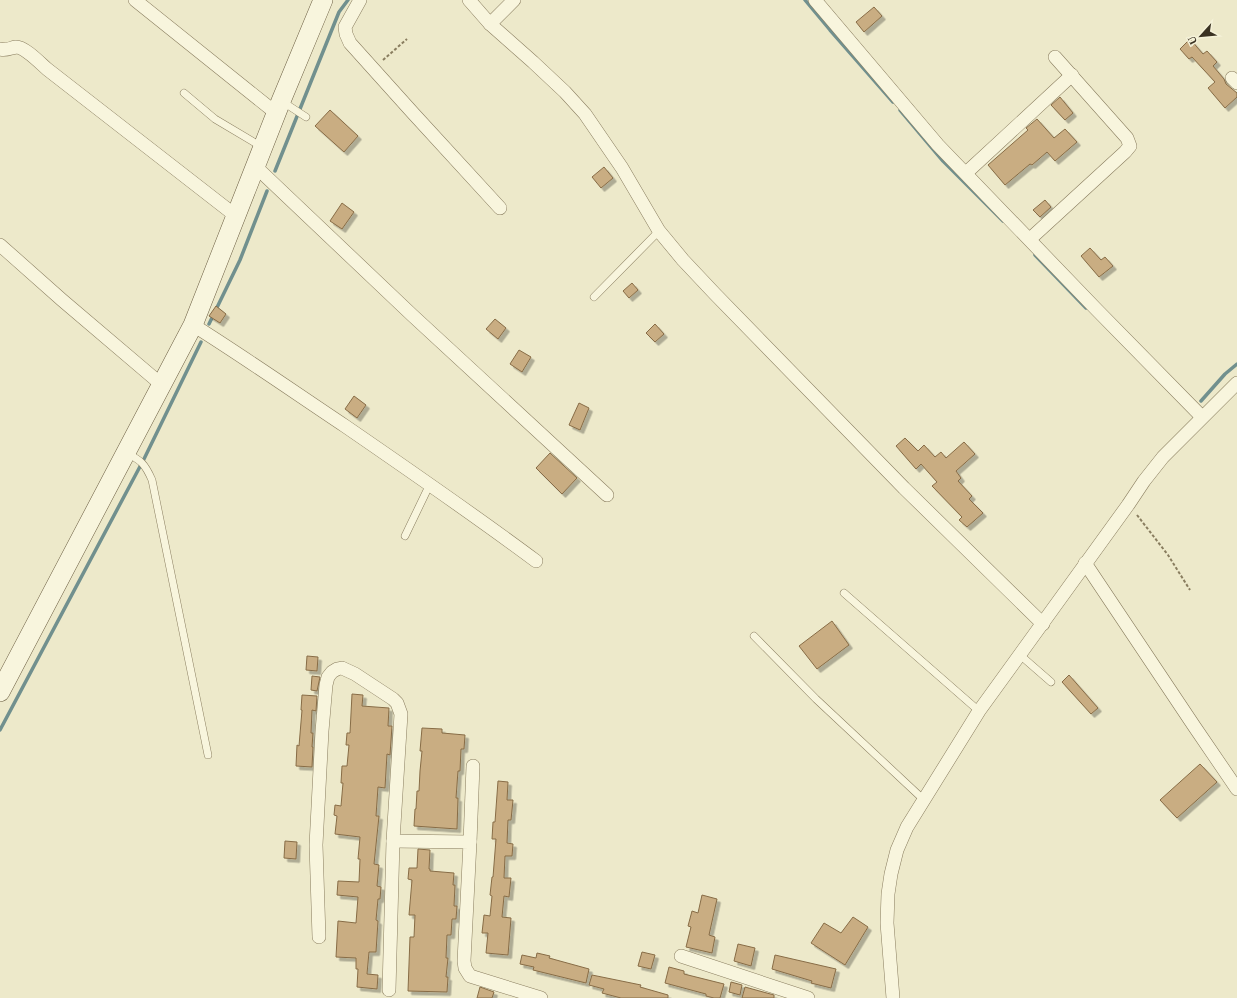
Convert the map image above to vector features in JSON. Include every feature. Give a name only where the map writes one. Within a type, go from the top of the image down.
[{"type":"street","points":[[135,0],[282,107]]},
{"type":"street","points":[[0,692],[133,457],[162,385],[203,331],[236,216],[261,170],[262,147],[282,107],[323,0]]},
{"type":"street","points":[[360,0],[345,26],[346,34],[350,43],[500,208]]},
{"type":"street","points":[[469,0],[490,24],[565,92],[585,114],[622,168],[659,231],[683,260],[904,488],[1043,624]]},
{"type":"street","points":[[490,24],[514,0]]},
{"type":"street","points":[[815,0],[938,145],[1202,417]]},
{"type":"street","points":[[0,49],[4,50],[15,47],[24,49],[47,69],[236,216]]},
{"type":"street","points":[[1030,239],[1130,146],[1127,138],[1055,57]]},
{"type":"street","points":[[966,173],[1072,75]]},
{"type":"street","points":[[261,170],[412,314],[607,495]]},
{"type":"street","points":[[0,245],[162,385]]},
{"type":"street","points":[[203,331],[430,484],[536,561]]},
{"type":"street","points":[[893,998],[887,923],[888,894],[891,874],[901,841],[908,827],[978,712],[1043,624],[1144,481],[1163,457],[1237,383]]},
{"type":"street","points":[[1085,563],[1237,789]]},
{"type":"street","points":[[318,937],[316,845],[323,708],[328,677],[332,672],[342,668],[355,674],[393,698],[400,708],[401,714],[393,841],[389,990]]},
{"type":"street","points":[[473,766],[464,954],[465,968],[470,976],[541,998]]},
{"type":"street","points":[[393,841],[470,842]]},
{"type":"street","points":[[680,956],[808,998]]},
{"type":"lane","points":[[184,93],[215,119],[262,147]]},
{"type":"lane","points":[[282,107],[303,115]]},
{"type":"lane","points":[[594,297],[659,231]]},
{"type":"lane","points":[[133,457],[147,468],[152,480],[208,755]]},
{"type":"lane","points":[[405,536],[430,484]]},
{"type":"lane","points":[[844,593],[978,712]]},
{"type":"lane","points":[[754,636],[816,699],[924,800]]},
{"type":"lane","points":[[1020,655],[1051,682]]},
{"type":"path","points":[[373,69],[407,39]]},
{"type":"path","points":[[1128,505],[1168,555],[1190,590]]},
{"type":"building","points":[[874,7],[882,16],[864,32],[856,22]]},
{"type":"building","points":[[1190,39],[1203,54],[1207,51],[1217,62],[1213,66],[1224,79],[1226,84],[1237,93],[1237,97],[1225,108],[1208,88],[1215,82],[1192,57],[1189,59],[1180,49]]},
{"type":"building","points":[[1060,97],[1073,113],[1065,120],[1051,105]]},
{"type":"building","points":[[330,110],[358,136],[344,152],[315,126]]},
{"type":"building","points":[[1037,119],[1054,138],[1065,129],[1077,142],[1055,161],[1047,152],[1005,185],[988,165],[1028,130],[1026,128]]},
{"type":"building","points":[[604,167],[613,178],[601,188],[592,177]]},
{"type":"building","points":[[1045,200],[1051,207],[1040,217],[1033,210]]},
{"type":"building","points":[[342,203],[354,212],[342,229],[330,221]]},
{"type":"building","points":[[1090,248],[1101,260],[1105,257],[1113,266],[1099,277],[1081,256]]},
{"type":"building","points":[[632,283],[638,290],[629,298],[623,291]]},
{"type":"building","points":[[216,306],[226,314],[220,323],[209,316]]},
{"type":"building","points":[[495,319],[506,328],[498,339],[486,329]]},
{"type":"building","points":[[655,324],[664,334],[655,342],[646,333]]},
{"type":"building","points":[[519,350],[531,357],[522,372],[510,364]]},
{"type":"building","points":[[354,396],[366,405],[357,418],[345,409]]},
{"type":"building","points":[[579,403],[589,408],[580,430],[569,425]]},
{"type":"building","points":[[905,438],[918,451],[924,445],[935,457],[941,452],[946,458],[964,442],[975,454],[956,471],[961,478],[958,481],[972,496],[969,499],[983,513],[967,527],[959,520],[962,517],[932,486],[937,482],[921,464],[916,469],[896,446]]},
{"type":"building","points":[[550,453],[577,478],[562,494],[536,468]]},
{"type":"building","points":[[832,621],[849,645],[817,669],[799,646]]},
{"type":"building","points":[[307,656],[318,657],[317,671],[306,670]]},
{"type":"building","points":[[1069,675],[1098,708],[1091,714],[1062,682]]},
{"type":"building","points":[[312,676],[320,677],[317,691],[311,690]]},
{"type":"building","points":[[352,694],[363,695],[362,706],[389,708],[388,726],[392,726],[390,755],[387,754],[385,788],[378,787],[376,816],[379,816],[374,864],[379,865],[377,886],[381,887],[376,920],[378,921],[376,952],[369,952],[367,974],[378,975],[377,989],[357,987],[358,969],[356,969],[356,958],[336,957],[338,921],[356,923],[358,897],[337,895],[338,881],[359,882],[360,859],[358,859],[360,837],[335,834],[337,816],[334,815],[335,805],[341,806],[343,783],[341,783],[342,766],[347,766],[349,745],[346,745],[347,733],[350,733]]},
{"type":"building","points":[[302,695],[317,696],[316,711],[312,710],[312,767],[296,766],[297,745],[299,746]]},
{"type":"building","points":[[422,728],[442,729],[442,733],[465,735],[464,749],[461,749],[460,771],[458,771],[456,798],[458,798],[457,829],[414,826],[417,791],[419,791]]},
{"type":"building","points":[[1200,764],[1217,782],[1177,818],[1160,800]]},
{"type":"building","points":[[498,781],[508,782],[507,800],[513,800],[511,820],[508,820],[507,843],[513,844],[512,856],[505,856],[504,878],[511,878],[509,897],[504,896],[502,917],[511,918],[508,955],[486,953],[488,933],[482,933],[484,915],[490,916],[492,896],[490,895],[496,839],[492,839],[493,822],[495,822]]},
{"type":"building","points":[[285,841],[297,842],[296,859],[284,858]]},
{"type":"building","points":[[418,849],[430,850],[430,871],[454,873],[454,906],[457,906],[456,919],[452,919],[451,935],[447,935],[447,992],[408,991],[410,937],[414,937],[415,915],[409,915],[412,880],[408,879],[409,868],[417,868]]},
{"type":"building","points":[[702,895],[717,899],[709,935],[715,937],[712,953],[686,947],[691,927],[688,926],[692,911],[698,913]]},
{"type":"building","points":[[853,917],[868,927],[845,965],[811,943],[824,923],[841,933]]},
{"type":"building","points":[[738,944],[755,948],[751,966],[734,961]]},
{"type":"building","points":[[642,952],[655,955],[651,969],[638,966]]},
{"type":"building","points":[[537,953],[550,956],[549,958],[589,969],[586,983],[533,970],[534,967],[520,964],[522,955],[536,958]]},
{"type":"building","points":[[775,955],[836,969],[831,988],[811,983],[812,981],[772,969]]},
{"type":"building","points":[[669,967],[684,971],[684,974],[724,984],[720,998],[706,996],[706,994],[665,983]]},
{"type":"building","points":[[592,975],[641,985],[640,987],[668,995],[668,998],[621,998],[602,993],[604,989],[589,985]]},
{"type":"building","points":[[731,982],[742,985],[740,995],[729,992]]},
{"type":"building","points":[[480,987],[494,992],[492,998],[477,998]]},
{"type":"building","points":[[745,987],[774,995],[774,998],[742,998]]},
{"type":"waterway","points":[[275,171],[339,12],[348,0]]},
{"type":"waterway","points":[[805,0],[893,102]]},
{"type":"waterway","points":[[900,110],[943,161],[1003,221]]},
{"type":"waterway","points":[[209,324],[240,260],[267,191]]},
{"type":"waterway","points":[[1035,255],[1086,308]]},
{"type":"waterway","points":[[0,730],[144,459],[201,342]]},
{"type":"waterway","points":[[1201,401],[1225,374],[1237,364]]}]
